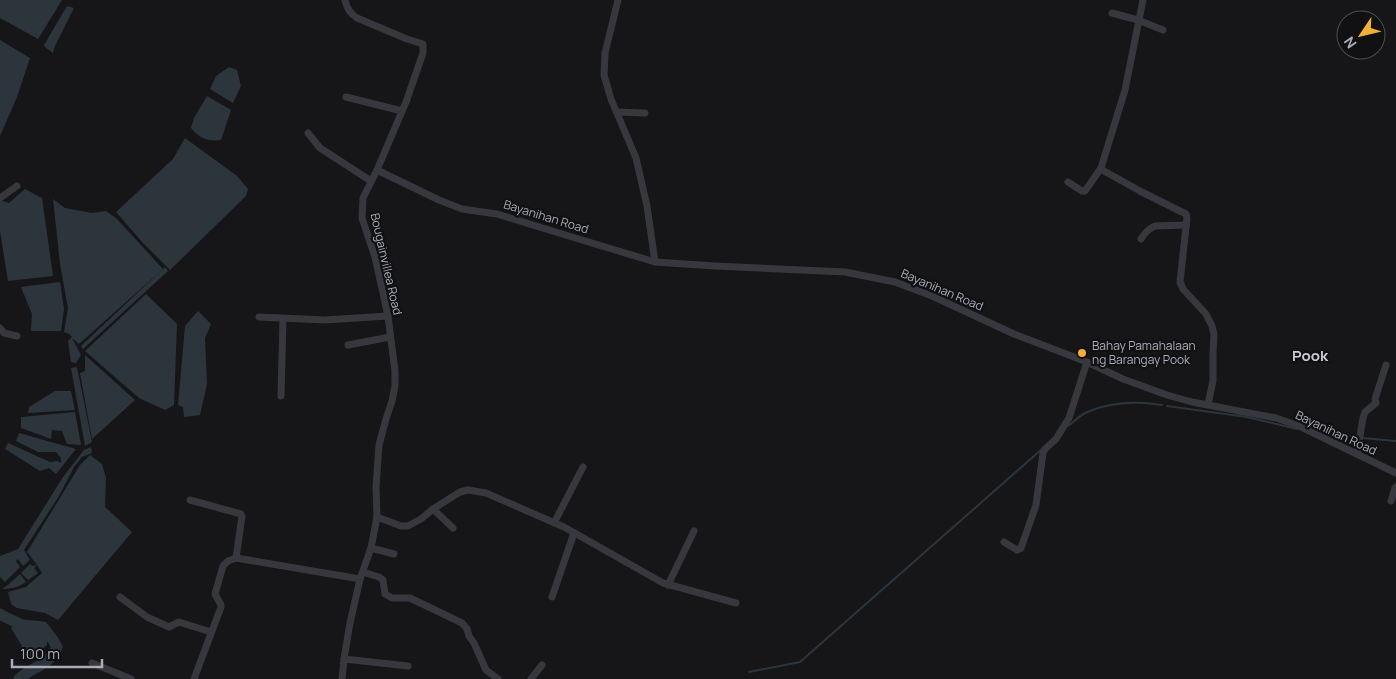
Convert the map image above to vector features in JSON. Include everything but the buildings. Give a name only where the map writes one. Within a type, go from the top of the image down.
[{"type":"street","name":"Bougainvillea Road","points":[[342,679],[350,623],[371,548],[377,517],[376,487],[379,446],[395,386],[388,316],[375,257],[362,218],[362,198],[377,170],[402,111],[423,53],[424,44],[357,18],[347,7],[345,0]]},
{"type":"street","points":[[618,0],[604,63],[604,75],[636,158],[647,206],[655,262]]},
{"type":"street","points":[[1068,182],[1082,191],[1085,190],[1102,168],[1125,90],[1143,0]]},
{"type":"street","points":[[1112,13],[1138,20],[1163,30]]},
{"type":"street","points":[[346,97],[402,111]]},
{"type":"street","points":[[617,112],[646,113]]},
{"type":"street","points":[[308,133],[320,148],[371,181]]},
{"type":"street","points":[[1102,168],[1104,171],[1140,191],[1186,214],[1180,282],[1206,314],[1214,335],[1212,352],[1213,381],[1208,404]]},
{"type":"street","name":"Bayanihan Road","points":[[377,170],[462,209],[497,214],[655,262],[845,272],[896,282],[1123,379],[1192,402],[1284,421],[1299,426],[1396,473]]},
{"type":"street","points":[[0,198],[16,186]]},
{"type":"street","points":[[1141,239],[1150,228],[1155,226],[1186,225]]},
{"type":"street","points":[[259,317],[325,320],[388,316]]},
{"type":"street","points":[[281,396],[282,319]]},
{"type":"street","points":[[0,328],[4,333],[18,336]]},
{"type":"street","points":[[348,345],[390,337]]},
{"type":"street","points":[[1004,542],[1017,550],[1021,548],[1036,504],[1043,454],[1045,449],[1056,439],[1069,418],[1087,362]]},
{"type":"street","points":[[1357,454],[1363,418],[1365,412],[1376,403],[1375,399],[1386,365]]},
{"type":"street","points":[[554,523],[583,467]]},
{"type":"street","points":[[1391,501],[1396,487]]},
{"type":"street","points":[[377,517],[401,526],[408,526],[460,492],[468,490],[486,493],[574,533],[648,576],[668,585],[736,603]]},
{"type":"street","points":[[190,500],[242,514],[236,558]]},
{"type":"street","points":[[433,509],[453,528]]},
{"type":"street","points":[[668,585],[694,531]]},
{"type":"street","points":[[552,597],[574,533]]},
{"type":"street","points":[[371,548],[394,554]]},
{"type":"street","points":[[194,679],[221,605],[215,594],[223,566],[228,561],[236,558],[379,578],[383,580],[385,594],[392,598],[410,598],[462,623],[467,629],[486,670],[498,679]]},
{"type":"street","points":[[120,597],[147,617],[169,627],[179,622],[211,632]]},
{"type":"street","points":[[344,659],[408,666]]},
{"type":"street","points":[[92,663],[131,679]]},
{"type":"street","points":[[530,679],[542,665]]},
{"type":"shaded area","points":[[0,0],[62,0],[38,39],[0,18]]},
{"type":"shaded area","points":[[67,6],[74,8],[53,53],[44,45]]},
{"type":"shaded area","points":[[0,40],[30,58],[17,97],[0,136]]},
{"type":"shaded area","points":[[229,67],[237,70],[241,86],[233,103],[210,89],[216,76]]},
{"type":"shaded area","points":[[207,96],[231,110],[221,140],[204,138],[191,128],[194,118]]},
{"type":"shaded area","points":[[185,138],[237,176],[248,189],[246,196],[170,270],[116,212],[173,159]]},
{"type":"shaded area","points":[[25,189],[42,198],[53,276],[8,281],[0,231],[0,200],[9,203]]},
{"type":"shaded area","points":[[53,199],[65,208],[92,213],[106,211],[116,218],[163,269],[79,344],[72,338],[81,355],[76,363],[71,362],[68,341],[72,337],[64,332],[68,308],[60,264]]},
{"type":"shaded area","points":[[165,267],[168,271],[83,349],[81,346]]},
{"type":"shaded area","points":[[60,282],[64,309],[61,331],[31,331],[32,314],[21,287]]},
{"type":"shaded area","points":[[146,294],[177,324],[174,405],[165,410],[139,398],[85,351]]},
{"type":"shaded area","points":[[198,311],[211,324],[205,338],[207,384],[200,415],[184,417],[183,407],[178,405],[185,326]]},
{"type":"shaded area","points":[[85,355],[135,400],[92,439],[80,373],[85,371]]},
{"type":"shaded area","points":[[77,367],[92,442],[85,446],[71,368]]},
{"type":"shaded area","points":[[55,391],[71,391],[75,410],[28,413],[29,407]]},
{"type":"shaded area","points":[[75,412],[81,445],[67,444],[62,431],[52,430],[51,439],[21,428],[21,417]]},
{"type":"shaded area","points":[[19,433],[76,449],[56,474],[49,468],[40,471],[5,449],[8,443],[50,462],[57,461],[61,463],[61,458],[56,452],[38,452],[16,441]]},
{"type":"shaded area","points":[[91,447],[92,453],[82,457],[74,467],[59,496],[24,550],[30,560],[23,566],[18,559],[16,561],[20,567],[5,582],[0,577],[0,556],[18,549],[63,477],[84,450]]},
{"type":"shaded area","points":[[90,455],[102,464],[106,478],[105,507],[132,532],[58,620],[45,613],[17,608],[11,604],[8,592],[26,587],[42,573],[27,552],[80,465]]},
{"type":"shaded area","points":[[30,564],[33,566],[37,565],[34,568],[38,573],[28,580],[21,573]]},
{"type":"shaded area","points":[[20,574],[26,582],[8,589],[2,589],[9,584]]},
{"type":"shaded area","points":[[14,626],[41,631],[47,639],[47,645],[29,660],[20,651],[22,646],[11,628]]},
{"type":"waterway","points":[[1068,426],[1084,413],[1105,406],[1134,403],[1162,405]]},
{"type":"waterway","points":[[1167,406],[1247,417],[1297,429]]},
{"type":"waterway","points":[[1323,433],[1358,437]]},
{"type":"waterway","points":[[1362,438],[1396,441]]},
{"type":"waterway","points":[[749,672],[800,662],[1042,449]]},
{"type":"waterway","points":[[0,614],[22,625],[43,627],[57,647],[52,656],[19,679]]},
{"type":"place","name":"Bahay Pamahalaan ng Barangay Pook","points":[[1082,353]]},
{"type":"district","name":"Pook","points":[[1310,356]]}]
